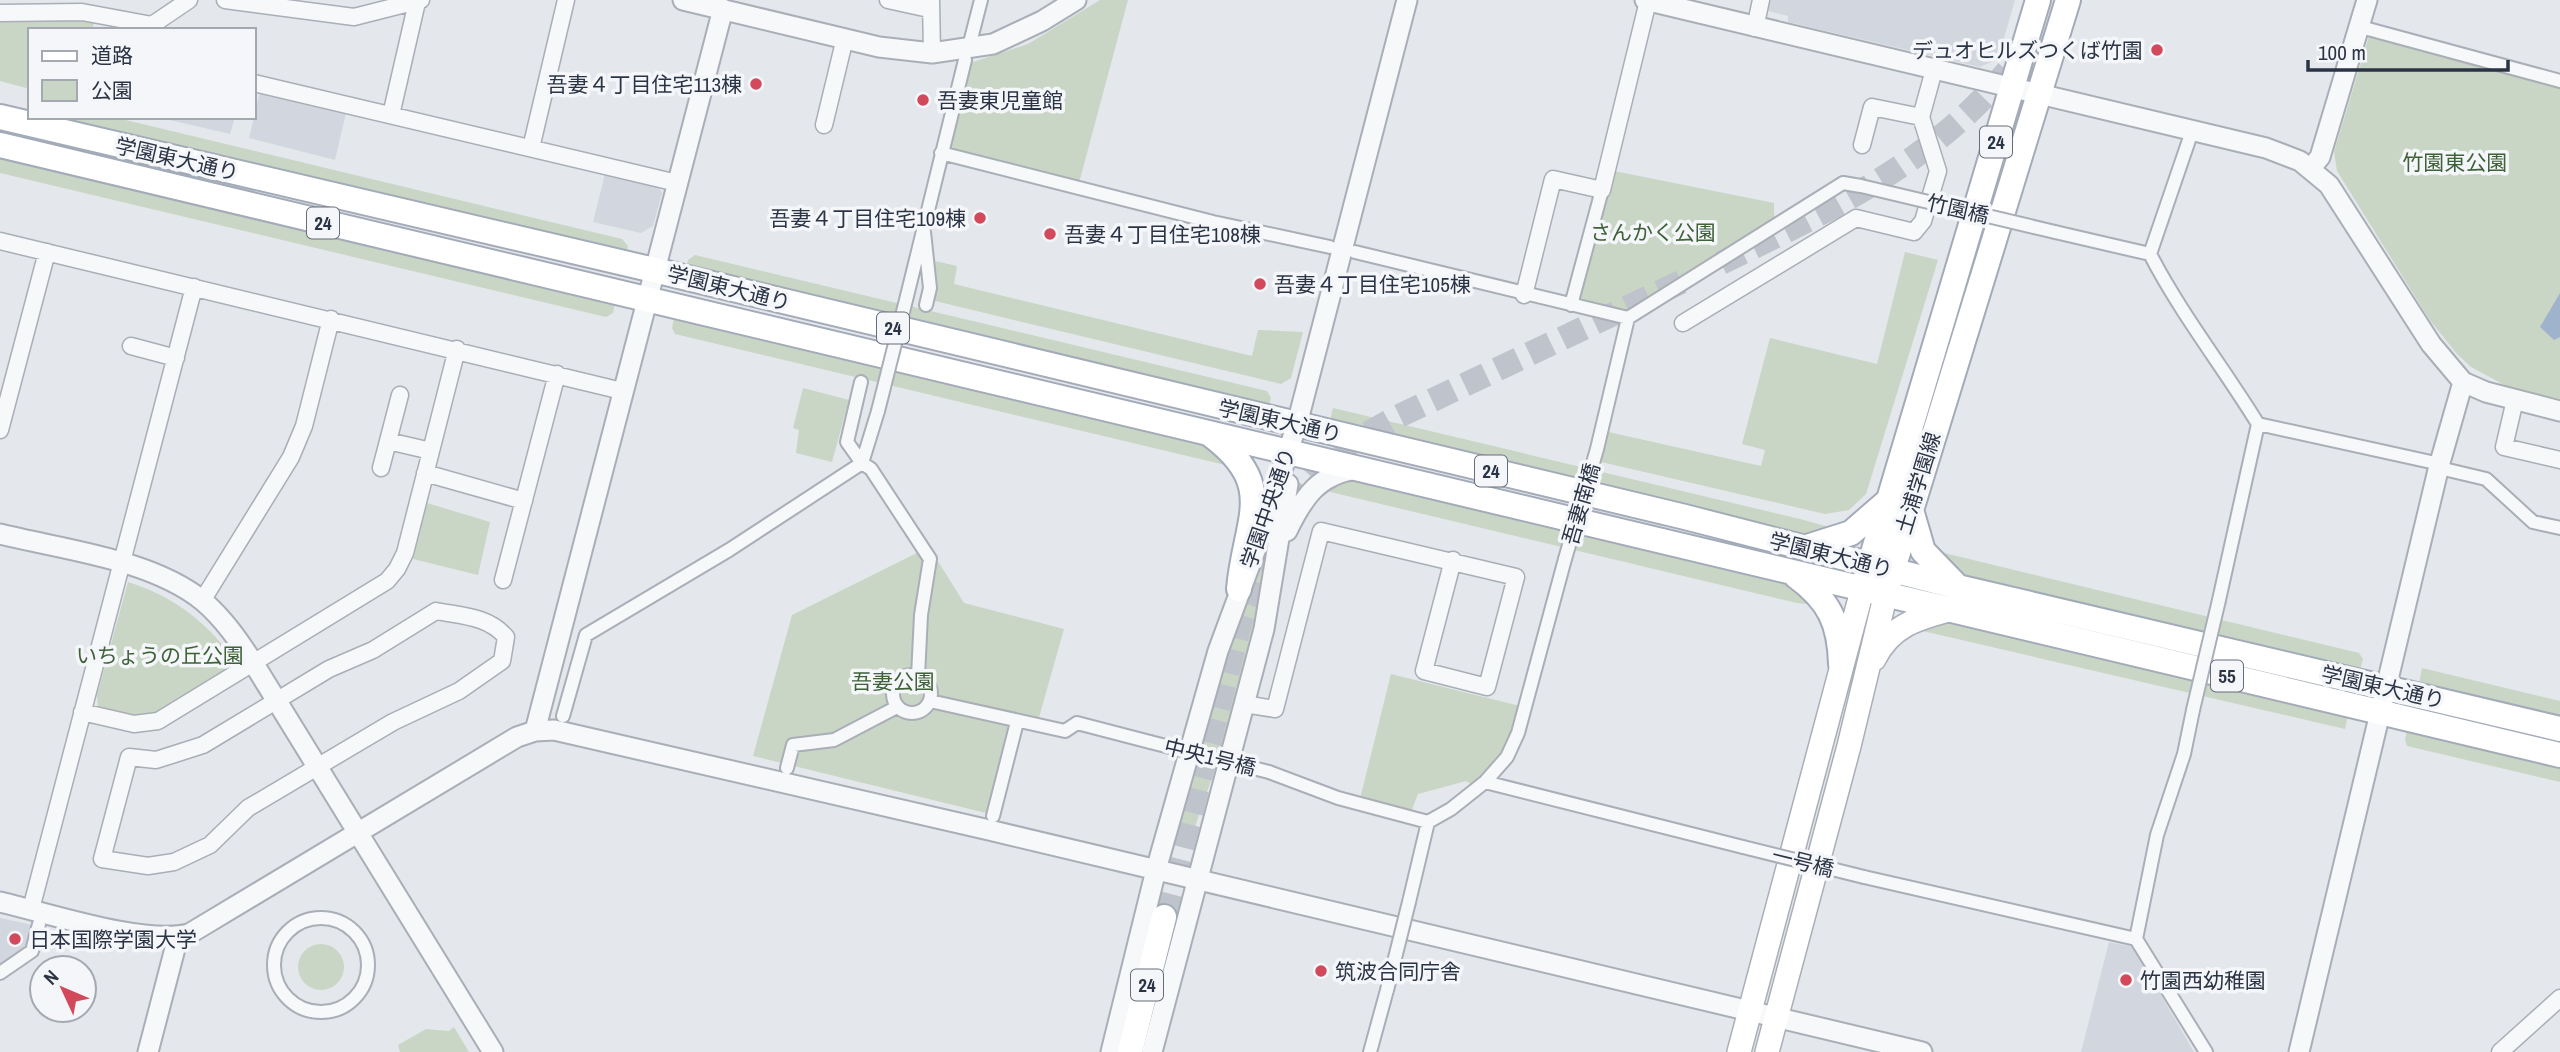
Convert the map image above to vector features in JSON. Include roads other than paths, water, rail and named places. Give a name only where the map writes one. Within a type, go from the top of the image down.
[{"type":"main road","name":"土浦学園線","points":[[1739,1052],[1841,664],[1877,579],[1900,502],[2038,0]]},
{"type":"main road","name":"土浦学園線","points":[[1900,502],[2039,95],[2068,0]]},
{"type":"main road","name":"学園東大通り","points":[[0,117],[654,270],[1803,548],[1877,579]]},
{"type":"main road","name":"学園東大通り","points":[[0,145],[1787,570],[1877,579],[2381,714],[2560,755]]},
{"type":"main road","points":[[1208,432],[1233,453],[1248,471],[1255,496],[1242,555],[1239,589]]},
{"type":"main road","points":[[1803,548],[1844,537],[1900,502],[1923,551],[1955,598],[1892,633],[1882,644],[1866,677]]},
{"type":"main road","points":[[1787,570],[1814,589],[1830,608],[1839,630],[1841,664]]},
{"type":"main road","name":"土浦学園線","points":[[1767,1052],[1866,677],[1877,579]]},
{"type":"main road","name":"学園東大通り","points":[[1955,598],[2387,688],[2560,729]]},
{"type":"main road","name":"24","points":[[1130,1052],[1164,917]]},
{"type":"street","points":[[0,13],[82,12],[151,27],[189,0]]},
{"type":"street","points":[[225,0],[354,18],[419,1],[391,115]]},
{"type":"street","points":[[531,148],[566,0]]},
{"type":"street","points":[[684,0],[724,5],[892,49],[932,53],[993,44],[1042,21],[1076,0]]},
{"type":"street","points":[[888,0],[930,4],[932,53]]},
{"type":"street","points":[[971,40],[981,0]]},
{"type":"street","name":"学園中央通り","points":[[1152,1052],[1264,629],[1280,544],[1297,424],[1408,0]]},
{"type":"street","points":[[1755,28],[1762,0]]},
{"type":"street","points":[[2311,168],[2323,148],[2367,0]]},
{"type":"street","points":[[1571,305],[1654,1],[1755,28],[2266,148],[2311,168],[2329,185],[2431,344],[2463,382],[2515,400],[2560,411]]},
{"type":"street","points":[[535,731],[724,5]]},
{"type":"street","points":[[2368,29],[2560,81]]},
{"type":"street","points":[[824,125],[845,38]]},
{"type":"street","points":[[563,716],[586,635],[729,550],[862,463],[878,411],[965,60]]},
{"type":"street","points":[[1683,323],[1856,218],[1914,232],[1923,222],[1938,171],[1921,117],[1934,70]]},
{"type":"street","points":[[256,83],[677,183]]},
{"type":"street","points":[[1862,145],[1872,107],[1921,117]]},
{"type":"street","points":[[2189,140],[2150,254],[2188,320],[2227,373],[2258,424],[2184,754],[2157,835],[2136,939],[2206,1052]]},
{"type":"street","points":[[941,153],[975,164],[1213,222],[1330,247]]},
{"type":"street","points":[[1524,295],[1553,178],[1602,190]]},
{"type":"street","name":"竹園橋","points":[[1628,318],[1843,183],[2150,254]]},
{"type":"street","points":[[923,228],[930,288],[926,305]]},
{"type":"street","points":[[0,241],[457,349],[622,391]]},
{"type":"street","points":[[0,430],[47,252]]},
{"type":"street","points":[[1355,253],[1628,318]]},
{"type":"street","points":[[0,973],[32,951],[35,916],[82,712],[194,287]]},
{"type":"street","name":"吾妻南橋","points":[[1429,822],[1486,782],[1507,757],[1518,733],[1597,449],[1628,318]]},
{"type":"street","points":[[202,601],[291,457],[304,426],[331,319]]},
{"type":"street","points":[[131,346],[176,358]]},
{"type":"street","points":[[82,712],[134,724],[149,724],[168,717],[393,575],[405,553],[457,349]]},
{"type":"street","points":[[503,580],[557,374]]},
{"type":"street","points":[[861,382],[847,442],[862,463],[871,469],[930,559],[921,615],[918,676]]},
{"type":"street","points":[[2299,1052],[2440,466],[2463,382]]},
{"type":"street","points":[[381,468],[400,395]]},
{"type":"street","points":[[2515,400],[2504,447],[2560,460]]},
{"type":"street","points":[[2258,424],[2486,479],[2533,522],[2560,528]]},
{"type":"street","points":[[388,441],[431,451]]},
{"type":"street","name":"学園中央通り","points":[[1111,1052],[1156,870],[1219,650],[1239,589],[1291,453]]},
{"type":"street","points":[[1280,544],[1301,502],[1315,485],[1341,471],[1357,469]]},
{"type":"street","points":[[425,473],[524,501]]},
{"type":"street","points":[[1244,704],[1275,709],[1321,531],[1453,560],[1516,577],[1487,687],[1424,671],[1453,560]]},
{"type":"street","points":[[0,534],[122,563],[160,576],[202,601],[232,630],[493,1052]]},
{"type":"street","points":[[436,611],[488,621],[506,637],[502,661],[459,691],[393,722],[318,768],[248,808],[210,845],[174,862],[148,866],[102,859],[129,757],[156,760],[203,745],[276,699],[329,669],[373,650],[436,611]]},
{"type":"street","points":[[787,768],[793,745],[834,740],[897,707],[915,714],[927,707],[931,689],[918,676],[906,676],[896,684],[893,695],[897,707]]},
{"type":"street","points":[[930,701],[1017,722],[993,817]]},
{"type":"street","name":"中央1号橋","points":[[1017,722],[1065,732],[1077,723],[1269,772],[1338,798],[1429,822]]},
{"type":"street","points":[[0,902],[35,916],[132,933],[178,937],[202,928],[506,743],[535,731],[575,733],[1922,1052]]},
{"type":"street","name":"一号橋","points":[[1486,782],[1864,877],[2136,939]]},
{"type":"street","points":[[1370,1052],[1429,822]]},
{"type":"street","points":[[320,918],[340,922],[362,941],[368,958],[367,975],[360,991],[348,1004],[329,1011],[308,1010],[291,1000],[278,984],[276,954],[285,936],[301,923],[320,918]]},
{"type":"street","points":[[148,1052],[178,937]]},
{"type":"street","points":[[2500,1052],[2559,1000]]},
{"type":"water","points":[[2560,293],[2560,337],[2554,340],[2540,327]]},
{"type":"tunnel","points":[[1721,263],[1839,203],[1913,158],[1980,102],[2010,68]]},
{"type":"tunnel","points":[[1164,917],[1241,620],[1274,529],[1297,492],[1321,466],[1352,442],[1399,416],[1685,280]]},
{"type":"place","name":"デュオヒルズつくば竹園","points":[[2157,50]]},
{"type":"place","name":"吾妻４丁目住宅113棟","points":[[756,84]]},
{"type":"place","name":"吾妻東児童館","points":[[923,100]]},
{"type":"place","name":"吾妻４丁目住宅109棟","points":[[980,218]]},
{"type":"place","name":"吾妻４丁目住宅108棟","points":[[1050,234]]},
{"type":"place","name":"吾妻４丁目住宅105棟","points":[[1260,284]]},
{"type":"place","name":"日本国際学園大学","points":[[15,939]]},
{"type":"place","name":"筑波合同庁舎","points":[[1321,971]]},
{"type":"place","name":"竹園西幼稚園","points":[[2126,980]]},
{"type":"park label","name":"竹園東公園","points":[[2455,162]]},
{"type":"park label","name":"さんかく公園","points":[[1653,232]]},
{"type":"park label","name":"いちょうの丘公園","points":[[160,655]]},
{"type":"park label","name":"吾妻公園","points":[[893,681]]}]
